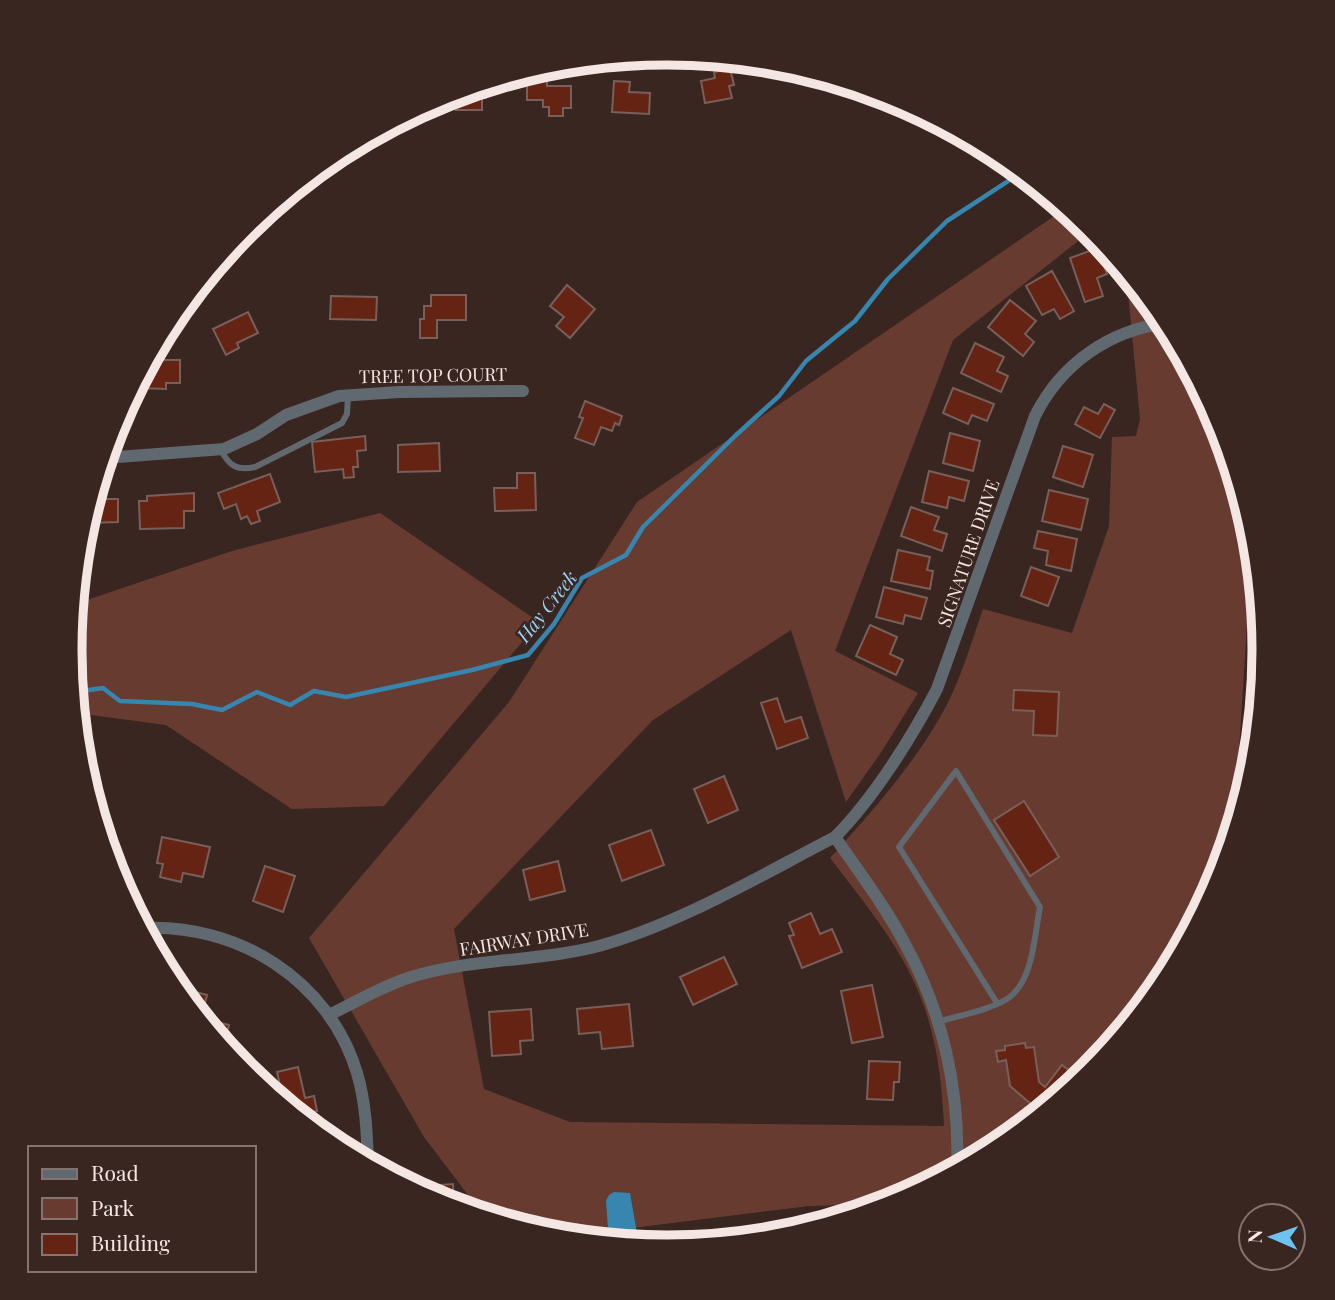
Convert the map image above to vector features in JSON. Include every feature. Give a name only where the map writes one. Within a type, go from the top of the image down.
[{"type":"street","name":"SIGNATURE DRIVE","points":[[835,837],[856,814],[916,728],[937,689],[1035,416],[1052,386],[1076,361],[1108,341],[1154,325]]},
{"type":"street","name":"TREE TOP COURT","points":[[115,457],[220,450],[238,444],[286,415],[321,401],[348,395],[523,391]]},
{"type":"street","name":"FAIRWAY DRIVE","points":[[329,1015],[410,977],[452,968],[581,950],[643,932],[835,837]]},
{"type":"street","points":[[835,837],[905,944],[922,977],[946,1046],[954,1092],[957,1158]]},
{"type":"street","points":[[153,928],[217,936],[261,955],[299,981],[329,1015],[357,1072],[365,1115],[367,1152]]},
{"type":"lane","points":[[220,450],[235,468],[255,467],[342,423],[347,414],[348,395]]},
{"type":"lane","points":[[938,1021],[998,1003],[1008,998],[1023,980],[1028,967],[1040,907],[957,771],[900,848],[998,1003]]},
{"type":"green space","points":[[1057,214],[1082,238],[953,340],[835,651],[918,693],[846,802],[791,630],[653,720],[454,929],[484,1089],[570,1122],[944,1126],[936,1052],[917,988],[884,930],[830,858],[902,774],[939,719],[958,679],[983,609],[1072,633],[1109,526],[1112,437],[1136,436],[1140,419],[1128,289],[1174,357],[1208,426],[1222,462],[1242,536],[1249,590],[1237,785],[1222,838],[1192,909],[1174,943],[1132,1006],[1108,1036],[1053,1090],[993,1137],[960,1157],[891,1191],[856,1204],[809,1206],[605,1231],[553,1224],[473,1202],[424,1137],[309,938],[509,702],[637,502]]},
{"type":"green space","points":[[380,513],[539,622],[384,806],[292,809],[166,725],[86,714],[82,650],[85,601],[232,551]]},
{"type":"water","points":[[614,1192],[630,1193],[637,1234],[608,1232],[606,1201]]},
{"type":"building","points":[[730,69],[734,85],[729,86],[732,98],[705,103],[701,81],[715,78],[714,72]]},
{"type":"building","points":[[547,81],[547,86],[571,86],[571,108],[563,108],[563,116],[549,116],[549,107],[543,107],[543,100],[527,100],[527,82]]},
{"type":"building","points":[[614,81],[630,82],[629,92],[650,93],[649,114],[612,112]]},
{"type":"building","points":[[486,94],[486,98],[482,98],[482,110],[456,110],[456,105]]},
{"type":"building","points":[[1094,249],[1101,257],[1107,274],[1097,278],[1103,296],[1085,302],[1070,258]]},
{"type":"building","points":[[1052,271],[1074,311],[1060,319],[1054,309],[1042,315],[1026,286]]},
{"type":"building","points":[[567,285],[595,309],[570,338],[556,326],[564,317],[550,306]]},
{"type":"building","points":[[431,295],[466,295],[466,320],[437,320],[437,338],[420,338],[420,319],[424,319],[424,306],[431,306]]},
{"type":"building","points":[[331,296],[377,297],[376,320],[330,319]]},
{"type":"building","points":[[1010,300],[1036,321],[1025,334],[1034,342],[1023,356],[988,327]]},
{"type":"building","points":[[248,312],[258,333],[237,343],[239,348],[226,355],[213,329]]},
{"type":"building","points":[[975,343],[1004,357],[997,371],[1008,376],[1001,392],[961,373]]},
{"type":"building","points":[[159,360],[180,360],[180,383],[166,383],[166,389],[144,388]]},
{"type":"building","points":[[953,388],[994,404],[987,421],[972,415],[968,424],[943,413]]},
{"type":"building","points":[[585,401],[622,416],[619,425],[615,423],[612,431],[601,427],[594,445],[575,438],[583,418],[579,417]]},
{"type":"building","points":[[1104,404],[1115,410],[1100,438],[1075,424],[1084,407],[1098,414]]},
{"type":"building","points":[[950,433],[980,441],[973,471],[943,463]]},
{"type":"building","points":[[365,436],[366,450],[357,451],[358,467],[353,467],[354,477],[344,478],[343,469],[315,472],[312,442]]},
{"type":"building","points":[[439,443],[440,471],[398,472],[398,445]]},
{"type":"building","points":[[1063,446],[1093,455],[1083,487],[1053,477]]},
{"type":"building","points":[[929,471],[969,481],[964,501],[949,497],[947,508],[922,502]]},
{"type":"building","points":[[517,473],[535,473],[536,510],[495,511],[494,488],[517,488]]},
{"type":"building","points":[[270,474],[280,502],[257,511],[260,521],[251,524],[247,516],[241,519],[236,504],[224,509],[218,493]]},
{"type":"building","points":[[1049,490],[1088,499],[1081,530],[1042,521]]},
{"type":"building","points":[[194,493],[194,511],[184,511],[184,528],[140,529],[139,501],[147,501],[147,496]]},
{"type":"building","points":[[102,499],[118,499],[118,522],[96,523]]},
{"type":"building","points":[[911,507],[939,517],[934,530],[947,534],[942,551],[901,536]]},
{"type":"building","points":[[1038,531],[1077,539],[1071,571],[1046,565],[1048,551],[1034,548]]},
{"type":"building","points":[[898,550],[930,557],[927,570],[933,571],[930,589],[891,581]]},
{"type":"building","points":[[1031,567],[1059,577],[1048,606],[1021,596]]},
{"type":"building","points":[[884,587],[927,598],[921,619],[905,615],[903,624],[876,617]]},
{"type":"building","points":[[870,625],[897,637],[890,654],[903,660],[896,675],[856,656]]},
{"type":"building","points":[[1014,690],[1059,692],[1057,736],[1033,735],[1034,711],[1013,710]]},
{"type":"building","points":[[777,698],[785,722],[801,717],[808,738],[777,749],[761,703]]},
{"type":"building","points":[[724,776],[738,810],[708,823],[694,789]]},
{"type":"building","points":[[1024,801],[1059,857],[1030,876],[994,820]]},
{"type":"building","points":[[651,830],[664,865],[622,881],[609,845]]},
{"type":"building","points":[[162,837],[210,847],[203,877],[183,873],[181,882],[160,877],[163,864],[157,863]]},
{"type":"building","points":[[558,861],[565,891],[530,900],[523,870]]},
{"type":"building","points":[[265,866],[295,876],[283,912],[253,901]]},
{"type":"building","points":[[811,913],[820,934],[832,929],[842,952],[802,968],[789,936],[794,935],[789,923]]},
{"type":"building","points":[[724,957],[737,984],[693,1005],[680,977]]},
{"type":"building","points":[[872,985],[883,1037],[852,1043],[841,991]]},
{"type":"building","points":[[193,991],[207,995],[204,1007]]},
{"type":"building","points":[[629,1004],[633,1046],[602,1049],[600,1032],[579,1034],[577,1009]]},
{"type":"building","points":[[531,1009],[533,1040],[520,1041],[521,1054],[492,1056],[489,1012]]},
{"type":"building","points":[[216,1022],[229,1025],[226,1035]]},
{"type":"building","points":[[1025,1043],[1026,1048],[1034,1047],[1039,1082],[1045,1087],[1062,1065],[1072,1073],[1022,1116],[1031,1104],[1010,1086],[1006,1060],[998,1062],[996,1051],[1005,1050],[1005,1046]]},
{"type":"building","points":[[869,1061],[900,1062],[899,1082],[894,1082],[893,1100],[867,1099]]},
{"type":"building","points":[[298,1067],[305,1098],[314,1096],[317,1111],[310,1113],[281,1089],[277,1072]]},
{"type":"building","points":[[453,1184],[453,1195],[444,1191],[432,1186]]},
{"type":"waterway","name":"Hay Creek","points":[[84,691],[103,688],[120,701],[192,704],[222,710],[257,692],[290,705],[314,691],[346,697],[528,655],[554,624],[582,578],[626,555],[643,527],[779,396],[806,361],[855,321],[888,279],[947,221],[1013,178]]}]
